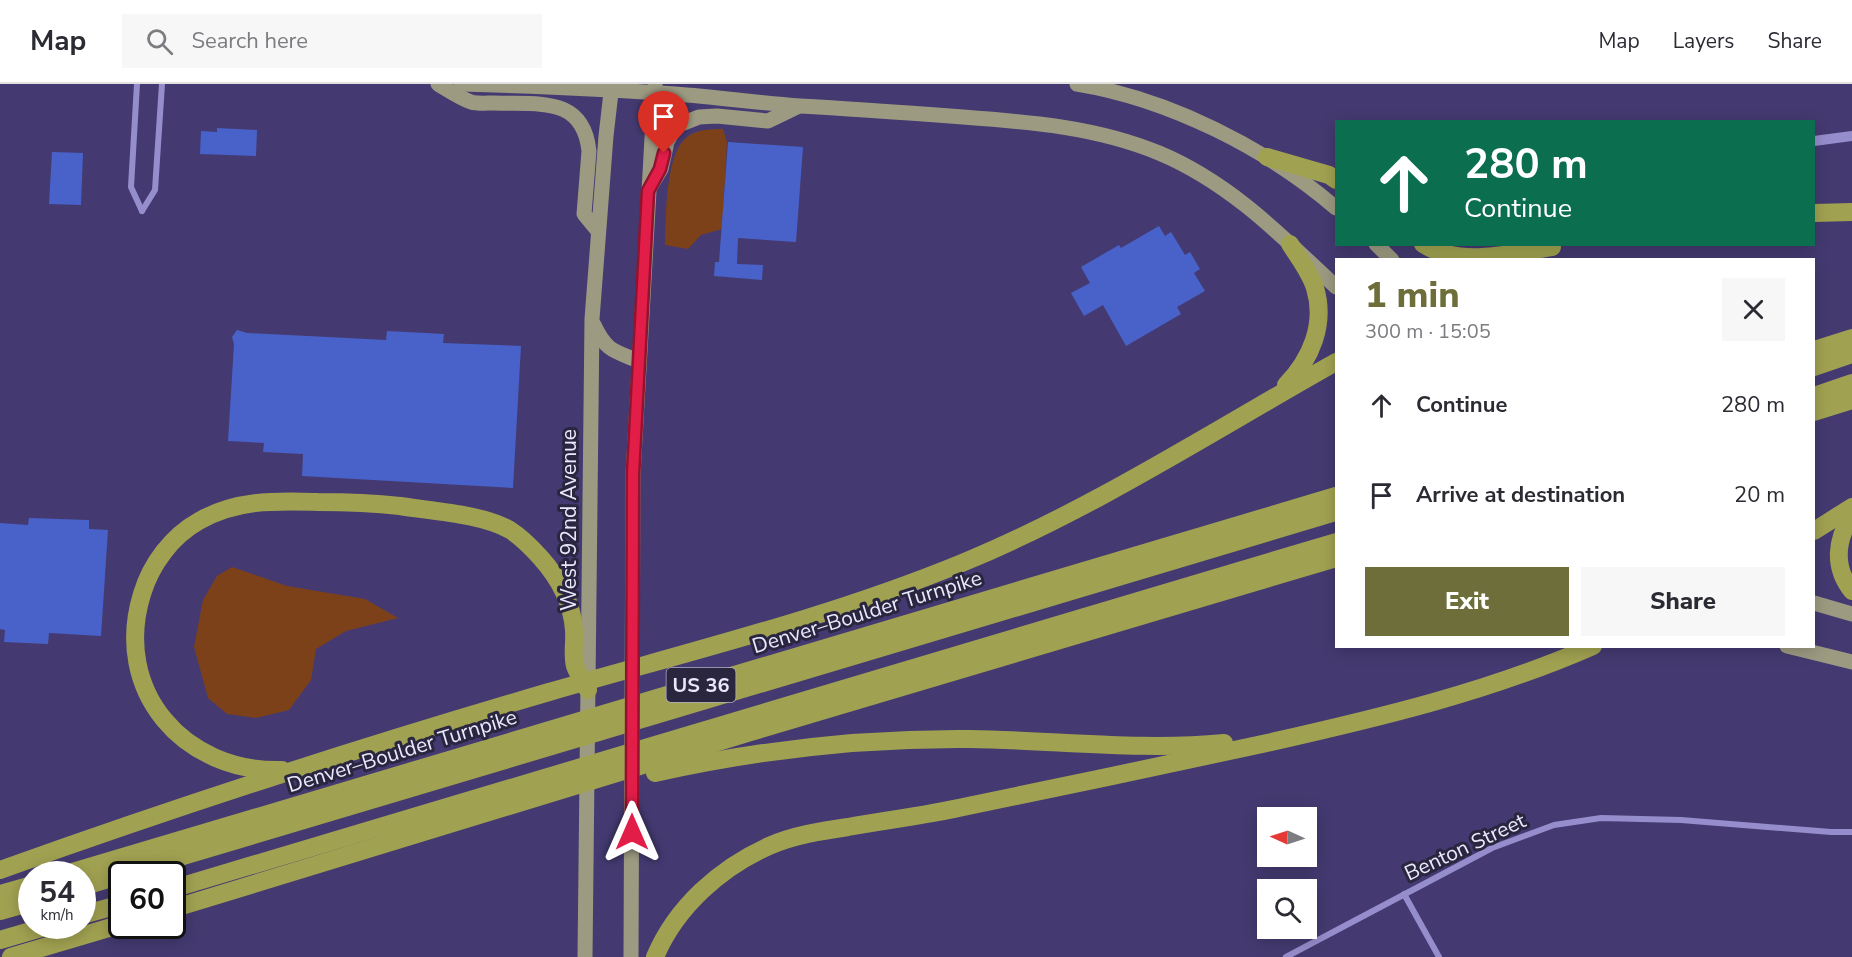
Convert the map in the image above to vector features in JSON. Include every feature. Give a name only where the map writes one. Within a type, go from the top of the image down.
[{"type":"highway","points":[[1267,157],[1334,177]]},
{"type":"highway","points":[[1815,213],[1852,212]]},
{"type":"highway","points":[[1277,395],[1291,381],[1308,357],[1318,323],[1315,289],[1305,266],[1290,244]]},
{"type":"highway","points":[[1428,247],[1464,257],[1484,257],[1555,246]]},
{"type":"highway","points":[[1530,258],[1555,246]]},
{"type":"highway","points":[[1815,350],[1852,338]]},
{"type":"highway","points":[[1815,367],[1852,354]]},
{"type":"highway","points":[[0,870],[299,768],[511,703],[790,623],[930,576],[1069,513],[1335,363]]},
{"type":"highway","points":[[1815,396],[1852,383]]},
{"type":"highway","points":[[1815,412],[1852,400]]},
{"type":"highway","name":"Denver–Boulder Turnpike","points":[[96,865],[1335,496]]},
{"type":"highway","points":[[299,768],[269,770],[252,768],[219,760],[206,754],[181,737],[159,714],[148,698],[136,658],[135,623],[148,575],[170,545],[188,527],[225,510],[249,503],[275,501],[387,504],[468,517],[508,530],[524,541],[542,559],[565,594],[574,630],[575,666],[588,690]]},
{"type":"highway","points":[[1815,530],[1852,507]]},
{"type":"highway","points":[[169,861],[1335,512]]},
{"type":"highway","points":[[1852,515],[1840,540],[1838,557],[1841,574],[1852,591]]},
{"type":"highway","points":[[186,885],[1335,542]]},
{"type":"highway","points":[[186,905],[751,732],[1335,558]]},
{"type":"highway","points":[[655,957],[664,938],[682,911],[710,883],[743,860],[783,841],[817,832],[953,809],[1338,727],[1458,696],[1519,677],[1588,648]]},
{"type":"highway","points":[[518,804],[708,762],[836,744],[970,739],[1128,745],[1201,744],[1265,739],[1338,727]]},
{"type":"highway","points":[[0,894],[18,889]]},
{"type":"highway","points":[[0,911],[18,906]]},
{"type":"highway","points":[[11,957],[108,928]]},
{"type":"highway","points":[[0,940],[18,935]]},
{"type":"main road","points":[[438,84],[472,103],[553,105],[572,113],[582,124],[588,141],[584,214],[598,231]]},
{"type":"main road","points":[[461,84],[654,88],[799,106],[1037,123],[1102,134],[1159,154],[1191,169],[1230,194],[1290,244],[1335,286]]},
{"type":"main road","points":[[1077,84],[1119,93],[1173,112],[1226,135],[1267,157],[1335,207]]},
{"type":"main road","name":"West 92nd Avenue","points":[[585,957],[592,319],[612,87]]},
{"type":"main road","points":[[631,957],[633,474],[654,88]]},
{"type":"main road","points":[[648,191],[660,169],[667,142],[676,126],[699,117],[717,116],[768,121],[799,106]]},
{"type":"main road","points":[[1378,246],[1390,258]]},
{"type":"main road","points":[[592,319],[602,342],[620,354],[639,361]]},
{"type":"main road","points":[[1815,603],[1852,614]]},
{"type":"main road","points":[[1794,648],[1852,662]]},
{"type":"street","points":[[137,84],[131,187],[142,211],[155,190],[162,84]]},
{"type":"street","points":[[1815,141],[1852,136]]},
{"type":"street","name":"Benton Street","points":[[1286,957],[1492,848],[1554,825],[1601,818],[1681,820],[1831,832],[1852,831]]},
{"type":"street","points":[[1404,894],[1439,957]]},
{"type":"shaded area","points":[[723,129],[727,142],[722,229],[701,235],[688,249],[665,245],[668,188],[674,157],[680,145],[695,132]]},
{"type":"shaded area","points":[[232,567],[287,586],[365,599],[398,618],[346,631],[316,649],[311,680],[289,710],[256,718],[227,714],[208,698],[194,647],[203,600],[217,576]]},
{"type":"building","points":[[217,128],[257,130],[256,156],[200,154],[201,131],[217,132]]},
{"type":"building","points":[[728,142],[803,147],[796,242],[738,238],[737,264],[763,265],[762,280],[714,276],[715,262],[719,262]]},
{"type":"building","points":[[52,152],[83,153],[81,205],[49,204]]},
{"type":"building","points":[[1159,226],[1165,236],[1171,232],[1185,255],[1190,252],[1200,269],[1194,273],[1205,291],[1177,307],[1181,314],[1126,346],[1103,305],[1084,316],[1071,293],[1090,283],[1081,267]]},
{"type":"building","points":[[237,330],[247,333],[386,340],[387,331],[444,334],[443,343],[521,346],[513,488],[302,476],[303,454],[263,452],[264,443],[228,441],[234,344],[232,337]]},
{"type":"building","points":[[29,518],[89,520],[89,529],[108,530],[101,636],[49,633],[48,644],[4,642],[5,630],[0,629],[0,523],[28,525]]},
{"type":"route","points":[[632,832],[633,474],[648,191],[660,169],[664,153]]}]
